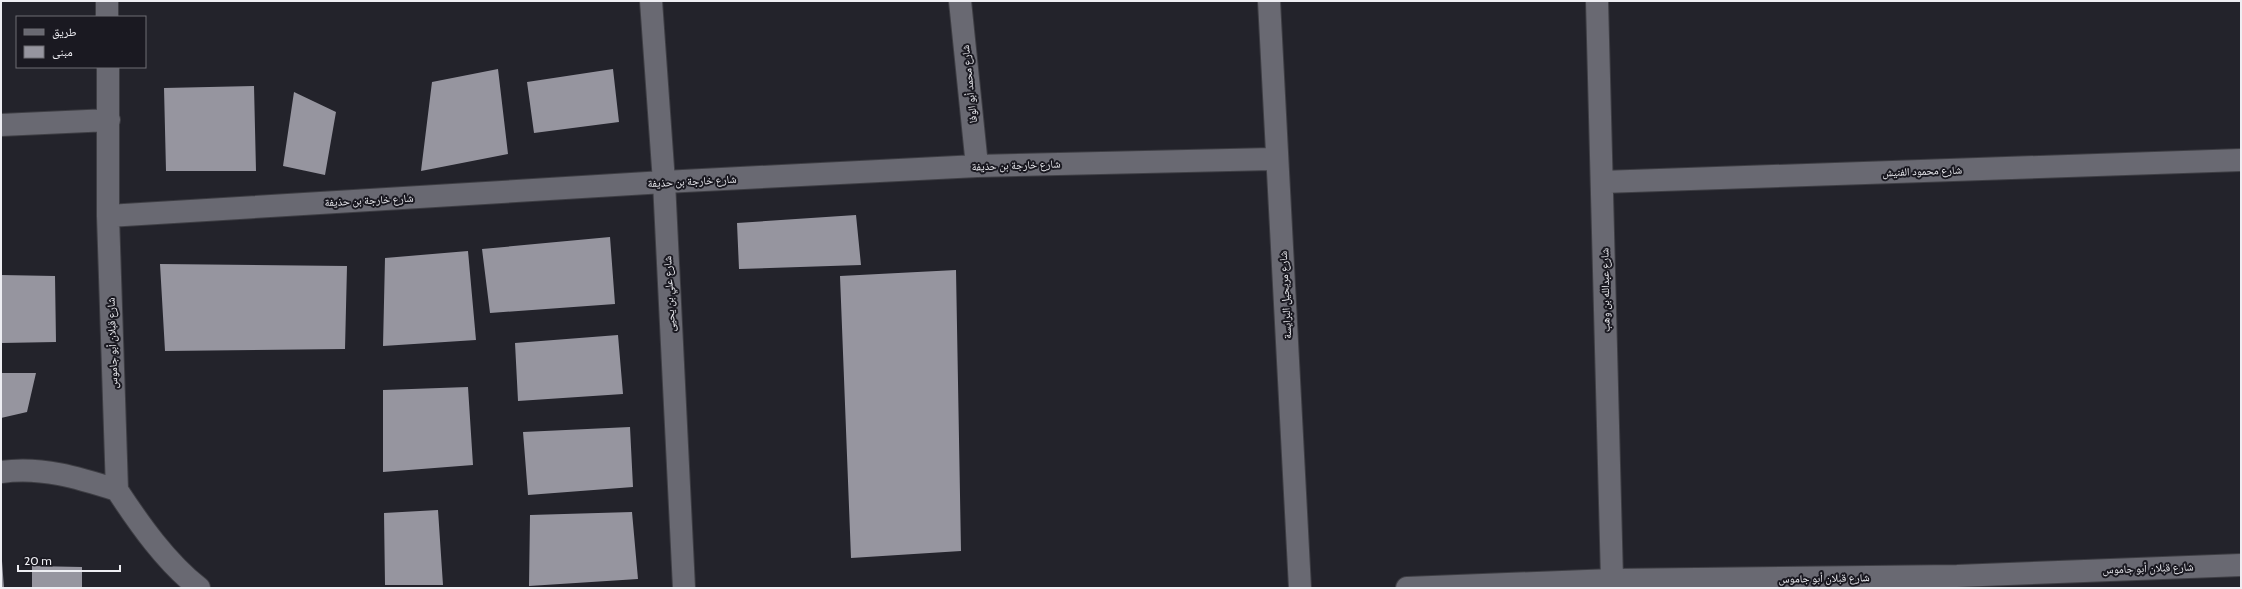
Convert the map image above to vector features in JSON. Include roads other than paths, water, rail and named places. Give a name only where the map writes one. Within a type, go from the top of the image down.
[{"type":"street","points":[[107,1],[107,16]]},
{"type":"street","name":"شارع علي بن يحيى","points":[[651,1],[664,182],[684,588]]},
{"type":"street","name":"شارع محمد أبو الوفا","points":[[960,1],[977,166]]},
{"type":"street","name":"شارع مريحيل البرايسة","points":[[1269,1],[1300,588]]},
{"type":"street","name":"شارع عبدالله بن وهب","points":[[1598,1],[1612,580]]},
{"type":"street","name":"شارع قبلان أبو جاموس","points":[[108,68],[108,216],[117,490]]},
{"type":"street","points":[[1,126],[109,120]]},
{"type":"street","name":"شارع خارجة بن حذيفة","points":[[108,216],[664,182],[977,166],[1277,158]]},
{"type":"street","name":"شارع محمود الفنيش","points":[[1602,182],[2241,160]]},
{"type":"street","points":[[1,472],[17,469],[69,475],[117,490],[140,526],[189,580],[199,588]]},
{"type":"street","name":"شارع قبلان أبو جاموس","points":[[1407,588],[1612,580],[1957,576],[2241,565]]}]
